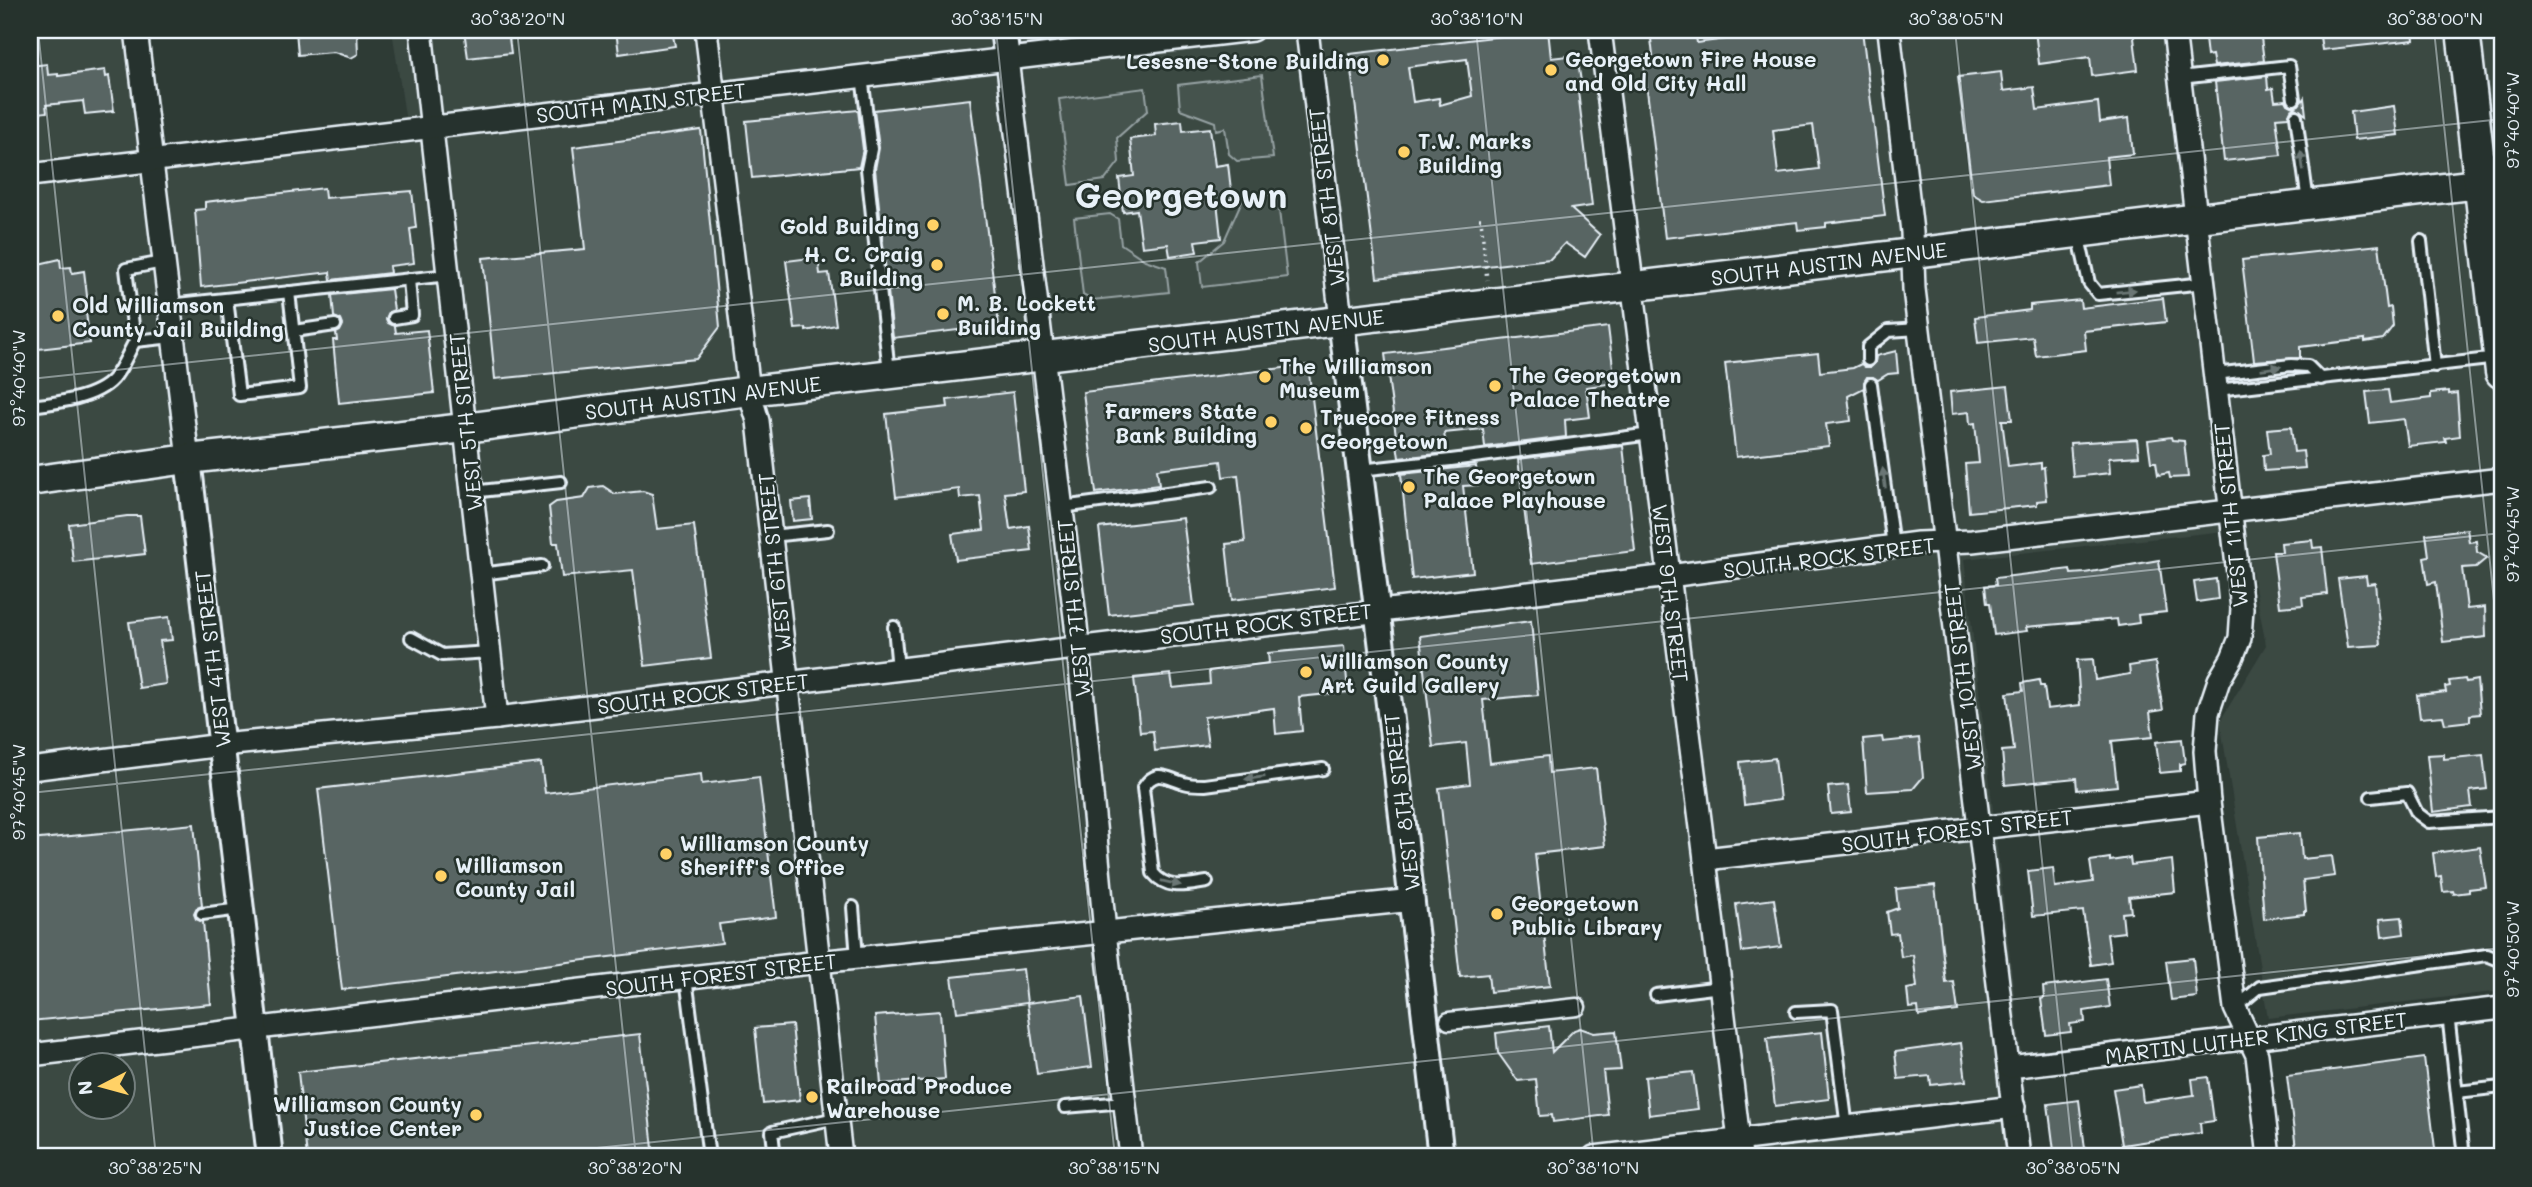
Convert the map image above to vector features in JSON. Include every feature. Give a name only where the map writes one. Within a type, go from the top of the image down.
[{"type":"main road","points":[[2463,30],[2492,182],[2501,350]]},
{"type":"main road","name":"SOUTH AUSTIN AVENUE","points":[[30,481],[188,459],[465,428],[749,391],[2492,182]]},
{"type":"street","name":"WEST 4TH STREET","points":[[136,30],[270,1157]]},
{"type":"street","name":"WEST 5TH STREET","points":[[421,30],[497,718]]},
{"type":"street","name":"WEST 6TH STREET","points":[[706,30],[749,391],[758,421],[841,1157]]},
{"type":"street","points":[[1003,30],[1007,59]]},
{"type":"street","name":"SOUTH MAIN STREET","points":[[30,175],[1252,30]]},
{"type":"street","name":"WEST 8TH STREET","points":[[1307,30],[1340,320],[1413,900],[1441,1157]]},
{"type":"street","name":"WEST 9TH STREET","points":[[1600,30],[1740,1149]]},
{"type":"street","name":"WEST 10TH STREET","points":[[1889,30],[1913,253],[1914,289],[2019,1157]]},
{"type":"street","name":"WEST 11TH STREET","points":[[2174,30],[2242,608],[2239,638],[2232,658],[2219,680],[2208,713],[2206,751],[2209,802],[2235,1008],[2257,1055],[2269,1157]]},
{"type":"street","name":"WEST 7TH STREET","points":[[1007,59],[1078,646],[1105,932],[1131,1157]]},
{"type":"street","name":"SOUTH ROCK STREET","points":[[30,769],[222,745],[497,718],[1378,609],[1669,576],[1918,543],[1945,543],[2231,512],[2502,479]]},
{"type":"street","name":"SOUTH FOREST STREET","points":[[1705,859],[2209,802]]},
{"type":"street","name":"SOUTH FOREST STREET","points":[[30,1055],[818,962],[1413,900]]},
{"type":"street","points":[[1449,1021],[1577,1007]]},
{"type":"street","name":"MARTIN LUTHER KING STREET","points":[[2009,1067],[2502,1008]]},
{"type":"street","points":[[1594,1157],[1740,1149],[1847,1128],[2014,1107]]},
{"type":"lane","points":[[2180,78],[2289,66],[2294,99]]},
{"type":"lane","points":[[863,76],[871,149],[867,169],[890,374]]},
{"type":"lane","points":[[2296,116],[2309,205]]},
{"type":"lane","points":[[2078,233],[2089,283],[2098,294],[2204,283]]},
{"type":"lane","points":[[2421,241],[2435,366]]},
{"type":"lane","points":[[30,406],[96,391],[112,380],[135,341],[126,269],[163,262]]},
{"type":"lane","points":[[169,305],[449,275]]},
{"type":"lane","points":[[394,318],[412,315],[409,279]]},
{"type":"lane","points":[[228,299],[239,395],[300,387],[289,292]]},
{"type":"lane","points":[[294,331],[335,325]]},
{"type":"lane","points":[[1868,360],[1868,347],[1888,331],[1919,329]]},
{"type":"lane","points":[[135,341],[173,337]]},
{"type":"lane","points":[[2216,382],[2321,379],[2435,366],[2501,350]]},
{"type":"lane","points":[[2216,382],[2291,365],[2308,366],[2321,379]]},
{"type":"lane","points":[[1871,384],[1893,546]]},
{"type":"lane","points":[[1360,470],[1651,434]]},
{"type":"lane","points":[[472,492],[561,482]]},
{"type":"lane","points":[[1062,507],[1212,487]]},
{"type":"lane","points":[[771,537],[828,530]]},
{"type":"lane","points":[[481,573],[542,566]]},
{"type":"lane","points":[[894,627],[898,669]]},
{"type":"lane","points":[[411,638],[442,655],[490,652]]},
{"type":"lane","points":[[1207,881],[1166,885],[1153,873],[1143,788],[1149,779],[1165,776],[1189,784],[1205,785],[1323,769]]},
{"type":"lane","points":[[2371,797],[2407,793],[2417,813],[2429,822],[2502,817]]},
{"type":"lane","points":[[853,907],[857,958]]},
{"type":"lane","points":[[202,914],[240,909]]},
{"type":"lane","points":[[2235,1008],[2260,987],[2487,955],[2502,961]]},
{"type":"lane","points":[[686,978],[709,1157]]},
{"type":"lane","points":[[1656,995],[1721,987]]},
{"type":"lane","points":[[1796,1012],[1832,1010],[1847,1128]]},
{"type":"lane","points":[[2448,1014],[2464,1157]]},
{"type":"lane","points":[[2457,1092],[2502,1087]]},
{"type":"lane","points":[[1065,1107],[1125,1102]]},
{"type":"lane","points":[[775,1157],[772,1132],[836,1118]]},
{"type":"path","points":[[1479,219],[1489,303]]},
{"type":"shaded area","points":[[141,30],[159,165],[409,142],[392,30],[2502,30],[2502,991],[2268,1018],[2220,721],[2266,645],[2244,529],[1964,559],[2033,1157],[30,1157],[30,32]]},
{"type":"shaded area","points":[[1262,75],[1273,158],[1237,161],[1229,154],[1225,128],[1216,130],[1215,122],[1180,109],[1178,85]]},
{"type":"shaded area","points":[[1145,88],[1148,110],[1117,138],[1119,162],[1105,180],[1070,185],[1059,99]]},
{"type":"shaded area","points":[[1277,194],[1287,277],[1202,287],[1199,262],[1224,241],[1243,198]]},
{"type":"shaded area","points":[[1110,214],[1118,219],[1121,244],[1145,260],[1166,267],[1169,292],[1092,300],[1083,295],[1074,218]]},
{"type":"building","points":[[296,30],[357,30],[358,54],[351,58],[334,52],[298,55]]},
{"type":"building","points":[[464,30],[508,30],[511,53],[468,58]]},
{"type":"building","points":[[616,30],[672,30],[675,46],[619,54]]},
{"type":"building","points":[[1548,30],[1551,58],[1577,55],[1581,82],[1577,83],[1592,206],[1571,209],[1600,235],[1585,257],[1565,243],[1550,259],[1377,278],[1349,54]],"holes":[[[1467,59],[1472,96],[1440,105],[1439,98],[1413,102],[1408,67]]]},
{"type":"building","points":[[1650,30],[1695,30],[1697,43],[1750,36],[1749,30],[1862,30],[1885,216],[1826,223],[1826,227],[1798,230],[1797,222],[1665,238],[1643,57],[1653,56]],"holes":[[[1813,125],[1819,169],[1778,174],[1773,130]]]},
{"type":"building","points":[[2035,30],[2133,30],[2138,70],[2092,76],[2090,57],[2039,64]]},
{"type":"building","points":[[2204,30],[2260,30],[2264,61],[2214,66],[2212,55],[2207,56]]},
{"type":"building","points":[[2319,30],[2413,30],[2414,40],[2322,50]]},
{"type":"building","points":[[47,64],[48,75],[105,70],[106,77],[109,76],[114,111],[85,114],[83,101],[46,105],[47,112],[30,114],[30,66]]},
{"type":"building","points":[[2001,72],[2003,91],[2034,87],[2037,110],[2098,102],[2100,122],[2129,118],[2133,154],[2106,157],[2109,185],[1983,200],[1973,194],[1958,77]]},
{"type":"building","points":[[2267,76],[2268,89],[2273,88],[2275,101],[2286,100],[2294,107],[2304,98],[2306,115],[2296,108],[2291,110],[2288,117],[2276,118],[2281,155],[2224,161],[2215,82]]},
{"type":"building","points":[[970,99],[999,325],[893,338],[875,169],[879,148],[874,110]]},
{"type":"building","points":[[2394,106],[2398,135],[2354,140],[2351,112]]},
{"type":"building","points":[[858,110],[863,149],[859,167],[752,178],[746,121]]},
{"type":"building","points":[[1182,121],[1183,131],[1210,128],[1215,166],[1228,164],[1232,199],[1217,201],[1221,238],[1195,241],[1197,252],[1170,256],[1168,244],[1142,247],[1137,210],[1123,212],[1119,178],[1134,176],[1130,139],[1156,136],[1155,124]]},
{"type":"building","points":[[701,130],[720,327],[696,359],[495,379],[483,258],[585,249],[573,147]]},
{"type":"building","points":[[324,188],[325,198],[412,191],[416,228],[410,229],[414,263],[389,266],[390,273],[331,280],[330,272],[201,287],[195,210],[205,209],[205,202]]},
{"type":"building","points":[[2379,245],[2387,308],[2391,307],[2393,326],[2383,339],[2300,347],[2300,358],[2254,361],[2242,260]]},
{"type":"building","points":[[818,257],[820,274],[829,273],[836,325],[806,331],[806,328],[795,329],[786,261]]},
{"type":"building","name":"Old Williamson County Jail Building","points":[[60,259],[61,268],[71,267],[72,273],[84,271],[90,343],[30,350],[30,266]]},
{"type":"building","points":[[391,289],[394,310],[389,312],[386,319],[395,326],[396,333],[427,330],[434,393],[339,403],[333,340],[337,340],[336,333],[343,325],[341,320],[334,317],[332,295]]},
{"type":"building","points":[[2163,298],[2166,322],[2084,331],[2086,350],[2036,356],[2033,337],[1978,343],[1975,317],[2030,310],[2030,305],[2080,300],[2081,308]]},
{"type":"building","points":[[1608,327],[1615,383],[1586,387],[1590,417],[1565,420],[1566,437],[1485,447],[1483,429],[1444,433],[1447,453],[1399,458],[1385,354]]},
{"type":"building","points":[[1896,351],[1898,373],[1888,374],[1878,380],[1867,377],[1864,388],[1848,396],[1851,421],[1826,424],[1829,446],[1736,457],[1725,363],[1818,353],[1820,372],[1853,368],[1861,364],[1871,367],[1876,356]]},
{"type":"building","points":[[1308,365],[1335,587],[1232,600],[1226,544],[1245,542],[1238,475],[1223,477],[1221,461],[1157,469],[1159,485],[1096,493],[1083,392]]},
{"type":"building","points":[[2008,386],[2012,420],[2002,420],[2008,467],[2041,463],[2041,468],[2044,467],[2047,500],[2037,501],[2037,505],[1969,512],[1965,464],[1979,463],[1975,423],[1970,424],[1969,412],[1952,414],[1950,392]]},
{"type":"building","points":[[2388,390],[2390,403],[2431,398],[2431,393],[2457,393],[2460,436],[2445,438],[2446,442],[2408,446],[2404,419],[2370,423],[2366,392]]},
{"type":"building","points":[[1013,392],[1024,491],[1005,493],[1010,529],[1029,526],[1032,551],[956,560],[952,534],[984,530],[980,496],[960,498],[959,489],[896,497],[886,414],[948,407],[947,400]]},
{"type":"building","points":[[2291,427],[2294,452],[2303,451],[2305,468],[2264,471],[2263,455],[2270,454],[2267,429]]},
{"type":"building","points":[[2171,437],[2172,440],[2184,441],[2188,477],[2170,478],[2169,473],[2158,475],[2156,462],[2151,462],[2148,440]]},
{"type":"building","points":[[2137,439],[2139,456],[2109,458],[2110,473],[2073,477],[2070,443]]},
{"type":"building","points":[[1623,446],[1635,551],[1531,564],[1518,459]]},
{"type":"building","points":[[1476,466],[1478,485],[1463,486],[1473,572],[1412,579],[1401,474]]},
{"type":"building","points":[[603,486],[615,494],[643,491],[652,494],[657,529],[694,525],[711,658],[645,666],[633,570],[562,577],[558,543],[553,543],[549,507],[556,502],[584,498],[590,488]]},
{"type":"building","points":[[810,499],[812,519],[793,521],[791,501]]},
{"type":"building","points":[[140,516],[145,554],[73,562],[69,524]]},
{"type":"building","points":[[1183,518],[1194,605],[1109,615],[1099,528]]},
{"type":"building","points":[[2467,529],[2469,542],[2476,541],[2477,552],[2487,558],[2476,567],[2462,568],[2467,609],[2485,607],[2486,637],[2443,642],[2436,582],[2428,584],[2424,557],[2429,556],[2426,534]]},
{"type":"building","points":[[2312,540],[2313,548],[2322,547],[2327,594],[2302,597],[2303,605],[2280,607],[2273,552],[2282,552],[2281,543]]},
{"type":"building","points":[[2159,560],[2166,612],[2138,615],[2139,623],[2118,626],[2117,619],[2026,627],[2027,631],[1994,635],[1985,586],[1996,585],[1995,578],[2070,569],[2071,574],[2085,573]]},
{"type":"building","points":[[2366,576],[2367,584],[2375,583],[2381,645],[2348,647],[2338,579]]},
{"type":"building","points":[[2216,579],[2218,599],[2197,602],[2194,582]]},
{"type":"building","points":[[169,617],[172,640],[160,641],[166,684],[139,688],[129,622]]},
{"type":"building","name":"Georgetown Public Library","points":[[1531,621],[1538,695],[1483,700],[1490,763],[1548,756],[1549,773],[1596,768],[1605,846],[1535,854],[1550,986],[1490,992],[1488,974],[1460,977],[1439,788],[1470,784],[1466,743],[1433,747],[1420,636]]},
{"type":"building","points":[[1344,646],[1348,692],[1299,697],[1302,731],[1276,734],[1274,708],[1204,717],[1208,745],[1155,751],[1153,731],[1140,732],[1134,678],[1171,674],[1173,688],[1210,684],[1209,671],[1269,663],[1268,653]]},
{"type":"building","points":[[2093,659],[2095,680],[2130,674],[2129,666],[2155,662],[2163,710],[2150,712],[2153,737],[2112,741],[2117,786],[2077,790],[2076,778],[2005,785],[2002,751],[2014,750],[2007,693],[2023,691],[2022,683],[2039,680],[2040,686],[2044,686],[2047,709],[2080,705],[2077,660]]},
{"type":"building","points":[[2465,679],[2466,682],[2477,680],[2480,714],[2470,715],[2470,721],[2445,724],[2443,716],[2420,718],[2417,695],[2446,692],[2445,687],[2450,686],[2449,681]]},
{"type":"building","points":[[1882,737],[1883,742],[1919,738],[1923,777],[1913,789],[1867,792],[1863,739]]},
{"type":"building","points":[[2182,739],[2185,763],[2180,764],[2180,771],[2160,773],[2156,742]]},
{"type":"building","points":[[2444,754],[2444,759],[2483,755],[2487,789],[2470,791],[2472,807],[2433,812],[2427,755]]},
{"type":"building","points":[[1775,758],[1780,800],[1744,805],[1740,762]]},
{"type":"building","points":[[541,763],[545,793],[701,774],[702,784],[759,777],[776,917],[719,924],[722,943],[342,990],[318,789]]},
{"type":"building","points":[[1848,785],[1851,812],[1831,814],[1828,787]]},
{"type":"building","points":[[194,824],[202,906],[197,908],[194,914],[196,919],[203,922],[211,1004],[30,1021],[30,840]]},
{"type":"building","points":[[2300,833],[2302,859],[2332,856],[2335,876],[2303,880],[2304,914],[2264,919],[2258,837]]},
{"type":"building","points":[[2480,847],[2486,887],[2454,894],[2453,891],[2443,892],[2441,876],[2436,877],[2433,853]]},
{"type":"building","points":[[2110,858],[2110,861],[2130,858],[2131,865],[2172,860],[2175,892],[2129,897],[2131,912],[2122,913],[2124,932],[2107,934],[2111,962],[2091,965],[2083,911],[2033,916],[2028,871],[2053,868],[2055,887],[2093,882],[2090,861]]},
{"type":"building","points":[[1935,885],[1946,983],[1954,982],[1958,1011],[1919,1016],[1918,1007],[1909,1008],[1907,989],[1917,987],[1913,955],[1901,957],[1898,933],[1890,934],[1887,912],[1898,908],[1896,889]]},
{"type":"building","points":[[1774,899],[1781,947],[1742,952],[1736,904]]},
{"type":"building","points":[[2402,917],[2404,934],[2382,937],[2380,919]]},
{"type":"building","points":[[2193,958],[2197,997],[2171,1000],[2166,961]]},
{"type":"building","points":[[1023,969],[1027,1003],[957,1012],[952,977]]},
{"type":"building","points":[[2106,979],[2110,1007],[2084,1011],[2085,1022],[2070,1024],[2071,1032],[2046,1035],[2041,999],[2044,998],[2043,987]]},
{"type":"building","points":[[1083,996],[1092,1067],[1037,1074],[1027,1003]]},
{"type":"building","points":[[940,1011],[945,1079],[881,1084],[875,1016]]},
{"type":"building","points":[[792,1025],[800,1100],[763,1104],[755,1028]]},
{"type":"building","points":[[1549,1026],[1552,1052],[1574,1030],[1580,1028],[1594,1033],[1616,1031],[1621,1070],[1603,1071],[1608,1115],[1553,1122],[1552,1115],[1540,1116],[1536,1079],[1518,1081],[1498,1053],[1496,1033]]},
{"type":"building","points":[[1822,1032],[1829,1099],[1775,1106],[1767,1038]]},
{"type":"building","name":"Williamson County Justice Center","points":[[640,1034],[654,1157],[307,1157],[298,1072]]},
{"type":"building","points":[[1961,1043],[1966,1081],[1931,1085],[1930,1076],[1898,1079],[1895,1052]]},
{"type":"building","points":[[2424,1058],[2436,1157],[2297,1157],[2287,1076]]},
{"type":"building","points":[[1693,1072],[1698,1109],[1649,1115],[1645,1077]]},
{"type":"building","points":[[2208,1077],[2214,1121],[2200,1123],[2201,1133],[2122,1145],[2113,1089],[2141,1085],[2143,1102],[2194,1095],[2192,1079]]},
{"type":"building","points":[[2079,1100],[2086,1157],[2059,1157],[2058,1150],[2054,1151],[2048,1104]]},
{"type":"place","name":"Lesesne-Stone Building","points":[[1383,60]]},
{"type":"place","name":"Georgetown Fire House and Old City Hall","points":[[1551,70]]},
{"type":"place","name":"T.W. Marks Building","points":[[1404,152]]},
{"type":"place","name":"Gold Building","points":[[933,225]]},
{"type":"place","name":"H. C. Craig Building","points":[[937,265]]},
{"type":"place","name":"M. B. Lockett Building","points":[[943,314]]},
{"type":"place","name":"Old Williamson County Jail Building","points":[[58,316]]},
{"type":"place","name":"The Williamson Museum","points":[[1265,377]]},
{"type":"place","name":"The Georgetown Palace Theatre","points":[[1495,386]]},
{"type":"place","name":"Farmers State Bank Building","points":[[1271,422]]},
{"type":"place","name":"Truecore Fitness Georgetown","points":[[1306,428]]},
{"type":"place","name":"The Georgetown Palace Playhouse","points":[[1409,487]]},
{"type":"place","name":"Williamson County Art Guild Gallery","points":[[1306,672]]},
{"type":"place","name":"Williamson County Sheriff's Office","points":[[666,854]]},
{"type":"place","name":"Williamson County Jail","points":[[441,876]]},
{"type":"place","name":"Georgetown Public Library","points":[[1497,914]]},
{"type":"place","name":"Railroad Produce Warehouse","points":[[812,1097]]},
{"type":"place","name":"Williamson County Justice Center","points":[[476,1115]]},
{"type":"district","name":"Georgetown","points":[[1181,194]]}]
